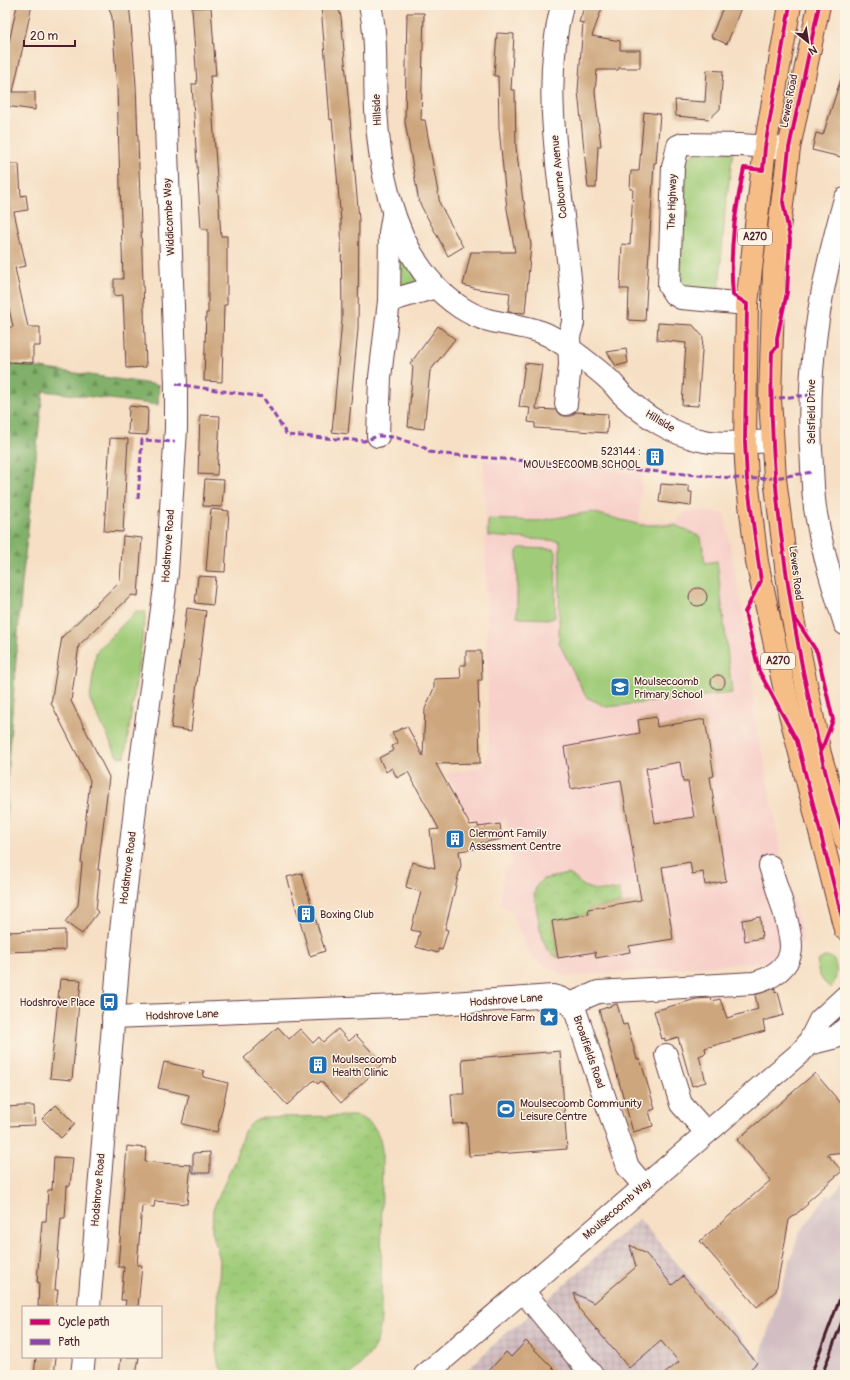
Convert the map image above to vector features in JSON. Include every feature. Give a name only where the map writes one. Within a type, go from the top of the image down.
[{"type":"main road","name":"Lewes Road","points":[[790,5],[765,147],[747,304],[745,442],[747,479],[761,581],[790,714],[845,929]]},
{"type":"main road","name":"Lewes Road","points":[[819,5],[789,148],[774,270],[770,399],[775,478],[792,614],[820,754],[845,838]]},
{"type":"street","name":"Widdicombe Way","points":[[158,5],[164,61],[176,384],[176,429]]},
{"type":"street","name":"Hillside","points":[[370,5],[377,46],[376,111],[385,186],[393,214],[417,263],[436,287],[459,307],[479,317],[499,324],[542,332],[569,348],[608,379],[625,398],[661,424],[702,441],[722,443],[772,442]]},
{"type":"street","name":"Colbourne Avenue","points":[[562,5],[557,25],[551,84],[556,162],[573,310],[573,323],[569,336],[569,348]]},
{"type":"street","name":"The Highway","points":[[747,304],[690,300],[678,296],[672,292],[668,283],[673,167],[676,151],[678,146],[683,144],[789,148]]},
{"type":"street","name":"Selsfield Drive","points":[[845,199],[832,245],[817,317],[811,373],[809,432],[816,518],[845,624]]},
{"type":"street","name":"Hillside","points":[[378,436],[380,377],[389,301],[390,233],[393,214]]},
{"type":"street","points":[[389,301],[428,288],[436,287]]},
{"type":"street","points":[[566,404],[570,365],[569,348]]},
{"type":"street","name":"Hodshrove Road","points":[[88,1306],[113,1018],[138,783],[167,573],[176,429]]},
{"type":"street","points":[[570,1004],[598,992],[753,984],[774,974],[785,962],[791,947],[787,924],[770,866]]},
{"type":"street","name":"Hodshrove Lane","points":[[113,1018],[424,1005],[553,996],[570,1004]]},
{"type":"street","name":"Moulsecoomb Way","points":[[425,1375],[808,1044],[820,1020],[845,997]]},
{"type":"street","name":"Broadfields Road","points":[[570,1004],[576,1013],[628,1167],[644,1186]]},
{"type":"street","name":"Moulsecoomb Way","points":[[808,1044],[842,1035]]},
{"type":"street","points":[[666,1055],[681,1104],[706,1132]]},
{"type":"street","points":[[523,1291],[592,1375]]},
{"type":"street","points":[[82,1375],[84,1358]]},
{"type":"shaded area","name":"Moulsecoomb Primary School","points":[[484,460],[642,473],[639,521],[677,522],[686,511],[724,513],[751,657],[755,718],[775,819],[782,868],[785,868],[803,936],[802,943],[775,946],[775,961],[568,976],[544,966],[529,953],[510,910],[500,904],[503,872],[512,862],[506,821],[480,825],[466,813],[446,774],[484,767],[489,752]]},
{"type":"shaded area","points":[[192,1152],[212,1152],[211,1176],[189,1176]]},
{"type":"shaded area","points":[[845,1180],[845,1375],[754,1375],[799,1233],[828,1195],[831,1197]]},
{"type":"shaded area","points":[[639,1219],[759,1359],[754,1375],[462,1375],[510,1329],[518,1325]]},
{"type":"green space","points":[[733,152],[725,211],[719,291],[692,290],[682,286],[679,282],[685,163],[694,153]]},
{"type":"green space","points":[[400,244],[418,282],[402,286],[400,283]]},
{"type":"green space","points":[[5,363],[159,385],[158,405],[43,391],[22,583],[8,764],[5,884]]},
{"type":"green space","points":[[591,512],[641,525],[675,525],[701,537],[705,563],[717,561],[732,693],[607,707],[586,697],[559,643],[560,541],[488,536],[488,519],[538,521]]},
{"type":"green space","points":[[521,548],[554,549],[556,552],[555,617],[552,619],[520,618],[517,616],[517,551]]},
{"type":"green space","points":[[136,611],[146,612],[125,757],[117,756],[90,700],[96,652]]},
{"type":"green space","points":[[568,874],[590,889],[609,891],[619,889],[622,903],[589,909],[589,914],[552,921],[558,958],[547,950],[541,934],[534,894],[537,885],[543,879]]},
{"type":"green space","points":[[824,957],[831,957],[834,960],[836,968],[835,981],[831,988],[823,980],[817,965],[818,961]]},
{"type":"green space","points":[[356,1116],[367,1121],[378,1133],[382,1151],[381,1315],[379,1334],[373,1349],[364,1361],[350,1375],[224,1375],[218,1362],[216,1350],[220,1260],[212,1231],[213,1209],[234,1162],[244,1131],[254,1121],[266,1117]]},
{"type":"building","points":[[17,5],[32,5],[13,92],[35,92],[35,110],[5,106],[5,61]]},
{"type":"building","points":[[108,5],[128,5],[130,13],[136,85],[146,367],[126,368],[123,295],[114,296],[114,279],[123,279],[117,89],[112,17]]},
{"type":"building","points":[[321,5],[338,5],[341,17],[359,219],[358,329],[348,434],[332,432],[342,320],[341,221],[332,119],[330,120]]},
{"type":"building","points":[[585,5],[603,5],[592,36],[620,41],[620,50],[640,50],[640,68],[597,70],[595,92],[601,146],[598,146],[596,188],[588,188],[578,91],[583,23],[579,22]]},
{"type":"building","points":[[724,5],[742,5],[727,44],[711,37]]},
{"type":"building","points":[[211,7],[216,76],[210,76],[221,236],[227,236],[227,305],[224,305],[222,382],[204,381],[206,313],[208,313],[208,229],[201,229],[192,84],[197,84],[192,8]]},
{"type":"building","points":[[407,13],[424,13],[421,120],[425,120],[440,204],[463,247],[448,256],[419,202],[405,122]]},
{"type":"building","points":[[497,33],[514,34],[511,90],[515,90],[516,147],[523,201],[531,245],[525,313],[508,312],[510,293],[477,289],[463,285],[471,252],[515,252],[507,209],[499,128],[498,76],[494,76]]},
{"type":"building","points":[[707,70],[723,71],[720,109],[709,119],[676,116],[675,100],[705,102]]},
{"type":"building","points":[[842,75],[845,76],[845,143],[841,157],[812,150],[816,133],[823,135]]},
{"type":"building","points":[[644,112],[660,114],[656,163],[654,163],[645,321],[628,320],[629,289],[620,289],[622,244],[630,245],[633,189],[630,189],[631,171],[639,171]]},
{"type":"building","points":[[5,164],[19,164],[21,196],[26,195],[28,210],[14,212],[26,266],[15,268],[28,327],[40,327],[40,346],[33,346],[33,363],[6,362],[6,327],[13,327],[5,290]]},
{"type":"building","points":[[658,323],[693,325],[703,337],[698,406],[682,405],[686,343],[657,340]]},
{"type":"building","points":[[438,326],[455,339],[430,371],[424,429],[408,427],[413,366],[410,364]]},
{"type":"building","points":[[626,349],[628,363],[616,366],[607,352]]},
{"type":"building","points":[[525,363],[542,365],[536,409],[556,410],[559,414],[565,416],[571,416],[576,412],[608,414],[607,433],[535,428],[535,423],[528,422],[530,408],[519,407]]},
{"type":"building","points":[[129,406],[148,408],[147,435],[128,434]]},
{"type":"building","points":[[200,415],[220,416],[217,475],[198,474]]},
{"type":"building","points":[[110,438],[128,439],[123,532],[104,531]]},
{"type":"building","points":[[205,479],[224,480],[222,507],[203,506]]},
{"type":"building","points":[[661,484],[689,486],[689,492],[692,492],[691,506],[659,502]]},
{"type":"building","points":[[211,509],[229,511],[225,572],[206,571]]},
{"type":"building","points":[[123,536],[142,538],[138,596],[132,595],[79,645],[71,701],[109,777],[98,870],[100,870],[96,910],[98,912],[82,934],[65,922],[78,905],[90,780],[51,703],[62,637],[120,581]]},
{"type":"building","points":[[198,576],[216,577],[213,605],[195,603]]},
{"type":"building","points":[[698,588],[704,591],[707,597],[704,603],[698,606],[692,603],[689,597],[692,591]]},
{"type":"building","points":[[187,608],[206,611],[191,731],[171,728]]},
{"type":"building","points":[[466,651],[481,651],[482,680],[478,680],[480,763],[436,764],[470,825],[478,824],[478,827],[500,824],[502,839],[480,843],[481,848],[459,851],[461,865],[445,929],[448,930],[442,950],[438,949],[438,953],[416,947],[420,932],[411,930],[421,892],[406,887],[412,862],[435,868],[430,830],[439,829],[408,772],[397,778],[392,768],[386,772],[379,758],[394,750],[392,746],[398,743],[392,733],[407,726],[423,756],[425,709],[434,688],[434,679],[461,678],[460,665],[466,665]]},
{"type":"building","points":[[715,675],[721,675],[725,679],[725,685],[721,689],[715,689],[711,685],[711,679]]},
{"type":"building","points":[[656,717],[657,727],[705,719],[714,776],[710,777],[726,881],[705,885],[703,872],[692,874],[690,862],[662,867],[673,939],[629,946],[630,952],[596,958],[595,952],[558,958],[552,921],[589,914],[588,909],[641,900],[621,780],[571,789],[564,747],[640,733],[638,720]],"holes":[[[680,762],[683,782],[688,782],[694,817],[655,823],[646,768]]]},
{"type":"building","name":"Boxing Club","points":[[302,873],[325,951],[310,956],[287,877]]},
{"type":"building","points":[[760,917],[762,938],[745,941],[742,920]]},
{"type":"building","points":[[65,930],[65,950],[6,952],[5,932]]},
{"type":"building","points":[[60,979],[81,980],[72,1080],[50,1078]]},
{"type":"building","points":[[775,988],[775,993],[778,992],[784,1015],[763,1021],[765,1031],[705,1048],[706,1053],[699,1056],[706,1082],[692,1086],[678,1037],[665,1041],[665,1038],[662,1039],[654,1011],[696,999],[711,998],[712,1001],[720,999],[727,1018],[758,1009],[755,995]]},
{"type":"building","points":[[617,1004],[623,1025],[627,1024],[637,1059],[640,1059],[655,1109],[649,1111],[653,1126],[633,1132],[599,1010]]},
{"type":"building","name":"Moulsecoomb Health Clinic","points":[[278,1027],[289,1039],[300,1029],[313,1043],[319,1037],[323,1042],[338,1029],[349,1041],[356,1035],[383,1064],[341,1103],[321,1081],[318,1084],[314,1080],[287,1105],[244,1058]]},
{"type":"building","name":"Moulsecoomb Community Leisure Centre","points":[[560,1051],[567,1149],[469,1156],[467,1123],[453,1124],[451,1094],[464,1094],[462,1059]]},
{"type":"building","points":[[164,1062],[204,1071],[203,1077],[228,1083],[217,1132],[182,1124],[189,1095],[158,1088]]},
{"type":"building","points":[[815,1073],[845,1108],[845,1152],[827,1154],[842,1171],[789,1220],[776,1291],[757,1307],[700,1241],[771,1180],[737,1140]]},
{"type":"building","points":[[56,1105],[75,1124],[61,1138],[42,1119]]},
{"type":"building","points":[[34,1106],[35,1125],[8,1126],[7,1107]]},
{"type":"building","points":[[127,1146],[146,1148],[145,1162],[191,1165],[187,1204],[155,1201],[154,1207],[142,1206],[137,1265],[142,1265],[138,1306],[125,1306],[126,1300],[121,1300],[124,1267],[118,1267]]},
{"type":"building","points":[[210,1152],[210,1173],[193,1173],[193,1153]]},
{"type":"building","points":[[54,1157],[73,1158],[70,1186],[67,1186],[65,1218],[61,1218],[55,1290],[58,1290],[56,1306],[38,1306],[39,1282],[37,1282],[42,1221],[46,1221],[48,1190],[52,1190]]},
{"type":"building","points":[[630,1245],[646,1254],[672,1285],[683,1276],[757,1363],[743,1375],[663,1375],[679,1362],[661,1341],[629,1368],[580,1310],[574,1293],[594,1303],[636,1267]]},
{"type":"building","points":[[526,1341],[560,1375],[485,1375],[506,1352],[511,1357]]},
{"type":"building","points":[[36,1358],[56,1358],[54,1375],[34,1375]]},
{"type":"building","points":[[121,1358],[139,1358],[136,1375],[119,1375]]},
{"type":"railway","points":[[811,1375],[845,1285]]},
{"type":"railway","points":[[822,1375],[845,1313]]},
{"type":"marked path","points":[[176,384],[263,397],[287,435],[364,441],[378,436],[395,437],[425,448],[429,452],[442,454],[747,479],[775,478],[812,472]]},
{"type":"marked path","points":[[770,399],[810,395]]},
{"type":"marked path","points":[[138,499],[142,440],[175,442]]},
{"type":"cycle path","points":[[790,5],[765,147],[763,170],[744,168],[732,247],[733,295],[747,304],[745,442],[747,479],[761,581],[745,612],[759,671],[797,741],[845,929]]},
{"type":"cycle path","points":[[819,5],[789,148],[783,202],[790,239],[787,292],[777,338],[777,347],[772,352],[772,432],[778,512],[796,632],[821,755],[845,839]]},
{"type":"cycle path","points":[[795,618],[817,652],[833,720],[820,754]]},
{"type":"place","name":"523144 : MOULSECOOMB SCHOOL","points":[[655,457]]},
{"type":"place","name":"Moulsecoomb Primary School","points":[[620,687]]},
{"type":"place","name":"Clermont Family Assessment Centre","points":[[455,839]]},
{"type":"place","name":"Boxing Club","points":[[306,914]]},
{"type":"place","name":"Hodshrove Place","points":[[109,1002]]},
{"type":"place","name":"Hodshrove Farm","points":[[549,1017]]},
{"type":"place","name":"Moulsecoomb Health Clinic","points":[[318,1065]]},
{"type":"place","name":"Moulsecoomb Community Leisure Centre","points":[[506,1109]]}]
